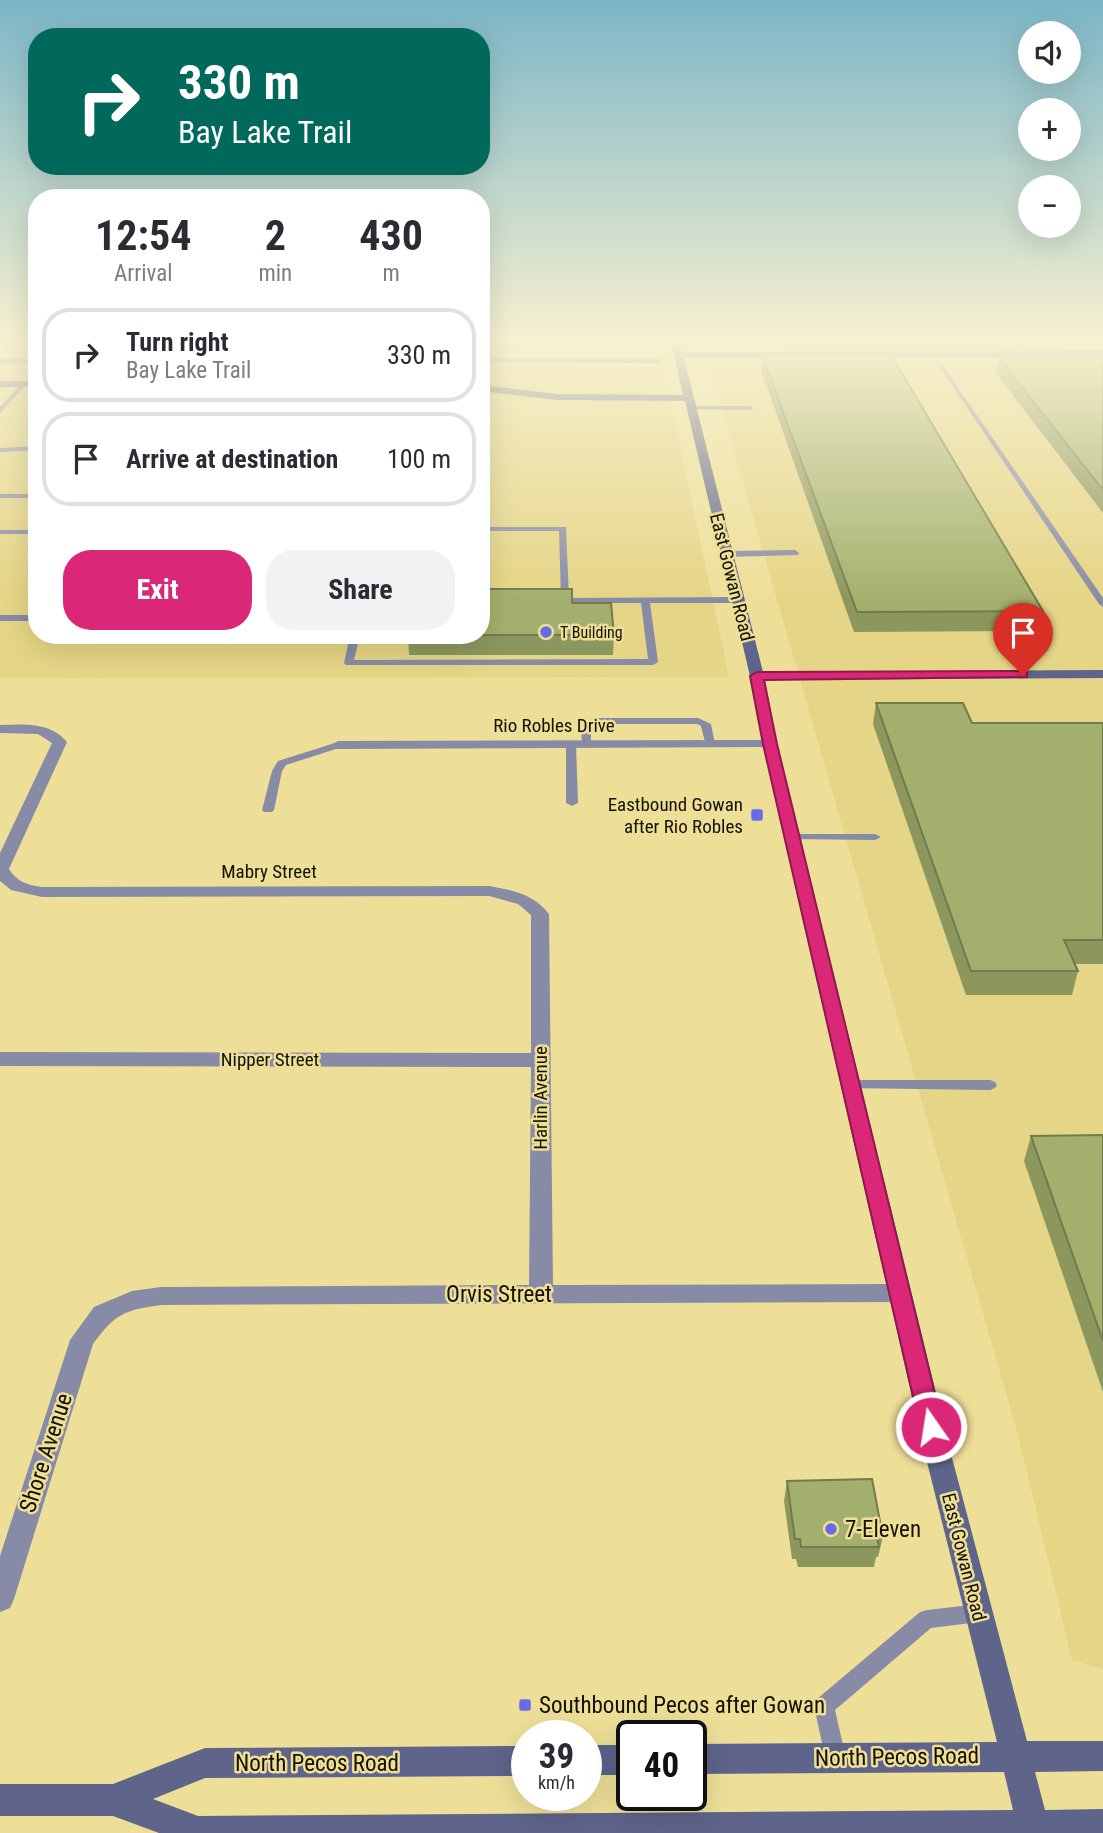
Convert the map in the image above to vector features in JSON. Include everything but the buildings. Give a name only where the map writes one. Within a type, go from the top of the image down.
[{"type":"street","name":"East Gowan Road","points":[[695,427],[757,676],[770,744],[899,1293],[1034,1829]]},
{"type":"street","points":[[757,676],[1103,674]]},
{"type":"street","name":"Mabry Street","points":[[0,729],[36,729],[55,736],[60,743],[1,869],[7,882],[19,889],[42,892],[489,891],[514,895],[532,904]]},
{"type":"street","name":"Rio Robles Drive","points":[[338,744],[770,744]]},
{"type":"street","name":"Harlin Avenue","points":[[532,904],[540,915],[541,1294]]},
{"type":"street","name":"Nipper Street","points":[[0,1059],[540,1059]]},
{"type":"street","name":"Orvis Street","points":[[102,1314],[132,1300],[161,1296],[899,1293]]},
{"type":"street","name":"Shore Avenue","points":[[0,1599],[82,1340],[102,1314]]},
{"type":"street","name":"North Pecos Road","points":[[707,1759],[1103,1756]]},
{"type":"street","name":"North Pecos Road","points":[[113,1800],[205,1763],[511,1761]]},
{"type":"street","name":"North Pecos Road","points":[[0,1800],[113,1800],[198,1832],[1034,1829],[1103,1825]]},
{"type":"lane","points":[[982,427],[1103,604]]},
{"type":"lane","points":[[0,450],[28,448]]},
{"type":"lane","points":[[0,496],[28,496]]},
{"type":"lane","points":[[490,530],[563,529],[565,601]]},
{"type":"lane","points":[[0,533],[28,532]]},
{"type":"lane","points":[[727,554],[795,553]]},
{"type":"lane","points":[[353,644],[349,663],[653,663],[645,600]]},
{"type":"lane","points":[[554,601],[738,600]]},
{"type":"lane","points":[[0,618],[28,618]]},
{"type":"lane","points":[[572,803],[579,744],[586,725],[594,721],[698,721],[706,724],[710,744]]},
{"type":"lane","points":[[268,810],[277,771],[282,763],[338,744]]},
{"type":"lane","points":[[792,837],[875,837]]},
{"type":"lane","points":[[850,1085],[990,1085]]},
{"type":"lane","points":[[835,1758],[824,1706],[927,1619],[979,1613]]},
{"type":"shaded area","points":[[0,427],[28,427],[28,644],[490,644],[490,427],[676,427],[729,677],[0,678]]},
{"type":"shaded area","points":[[727,427],[1103,427],[1103,1669],[1072,1660],[1018,1435]]},
{"type":"place","name":"T Building","points":[[546,632]]},
{"type":"place","name":"Eastbound Gowan after Rio Robles","points":[[757,815]]},
{"type":"place","name":"7-Eleven","points":[[831,1529]]},
{"type":"place","name":"Southbound Pecos after Gowan","points":[[525,1705]]},
{"type":"route","points":[[931,1427],[770,744],[757,676],[1023,675]]}]
